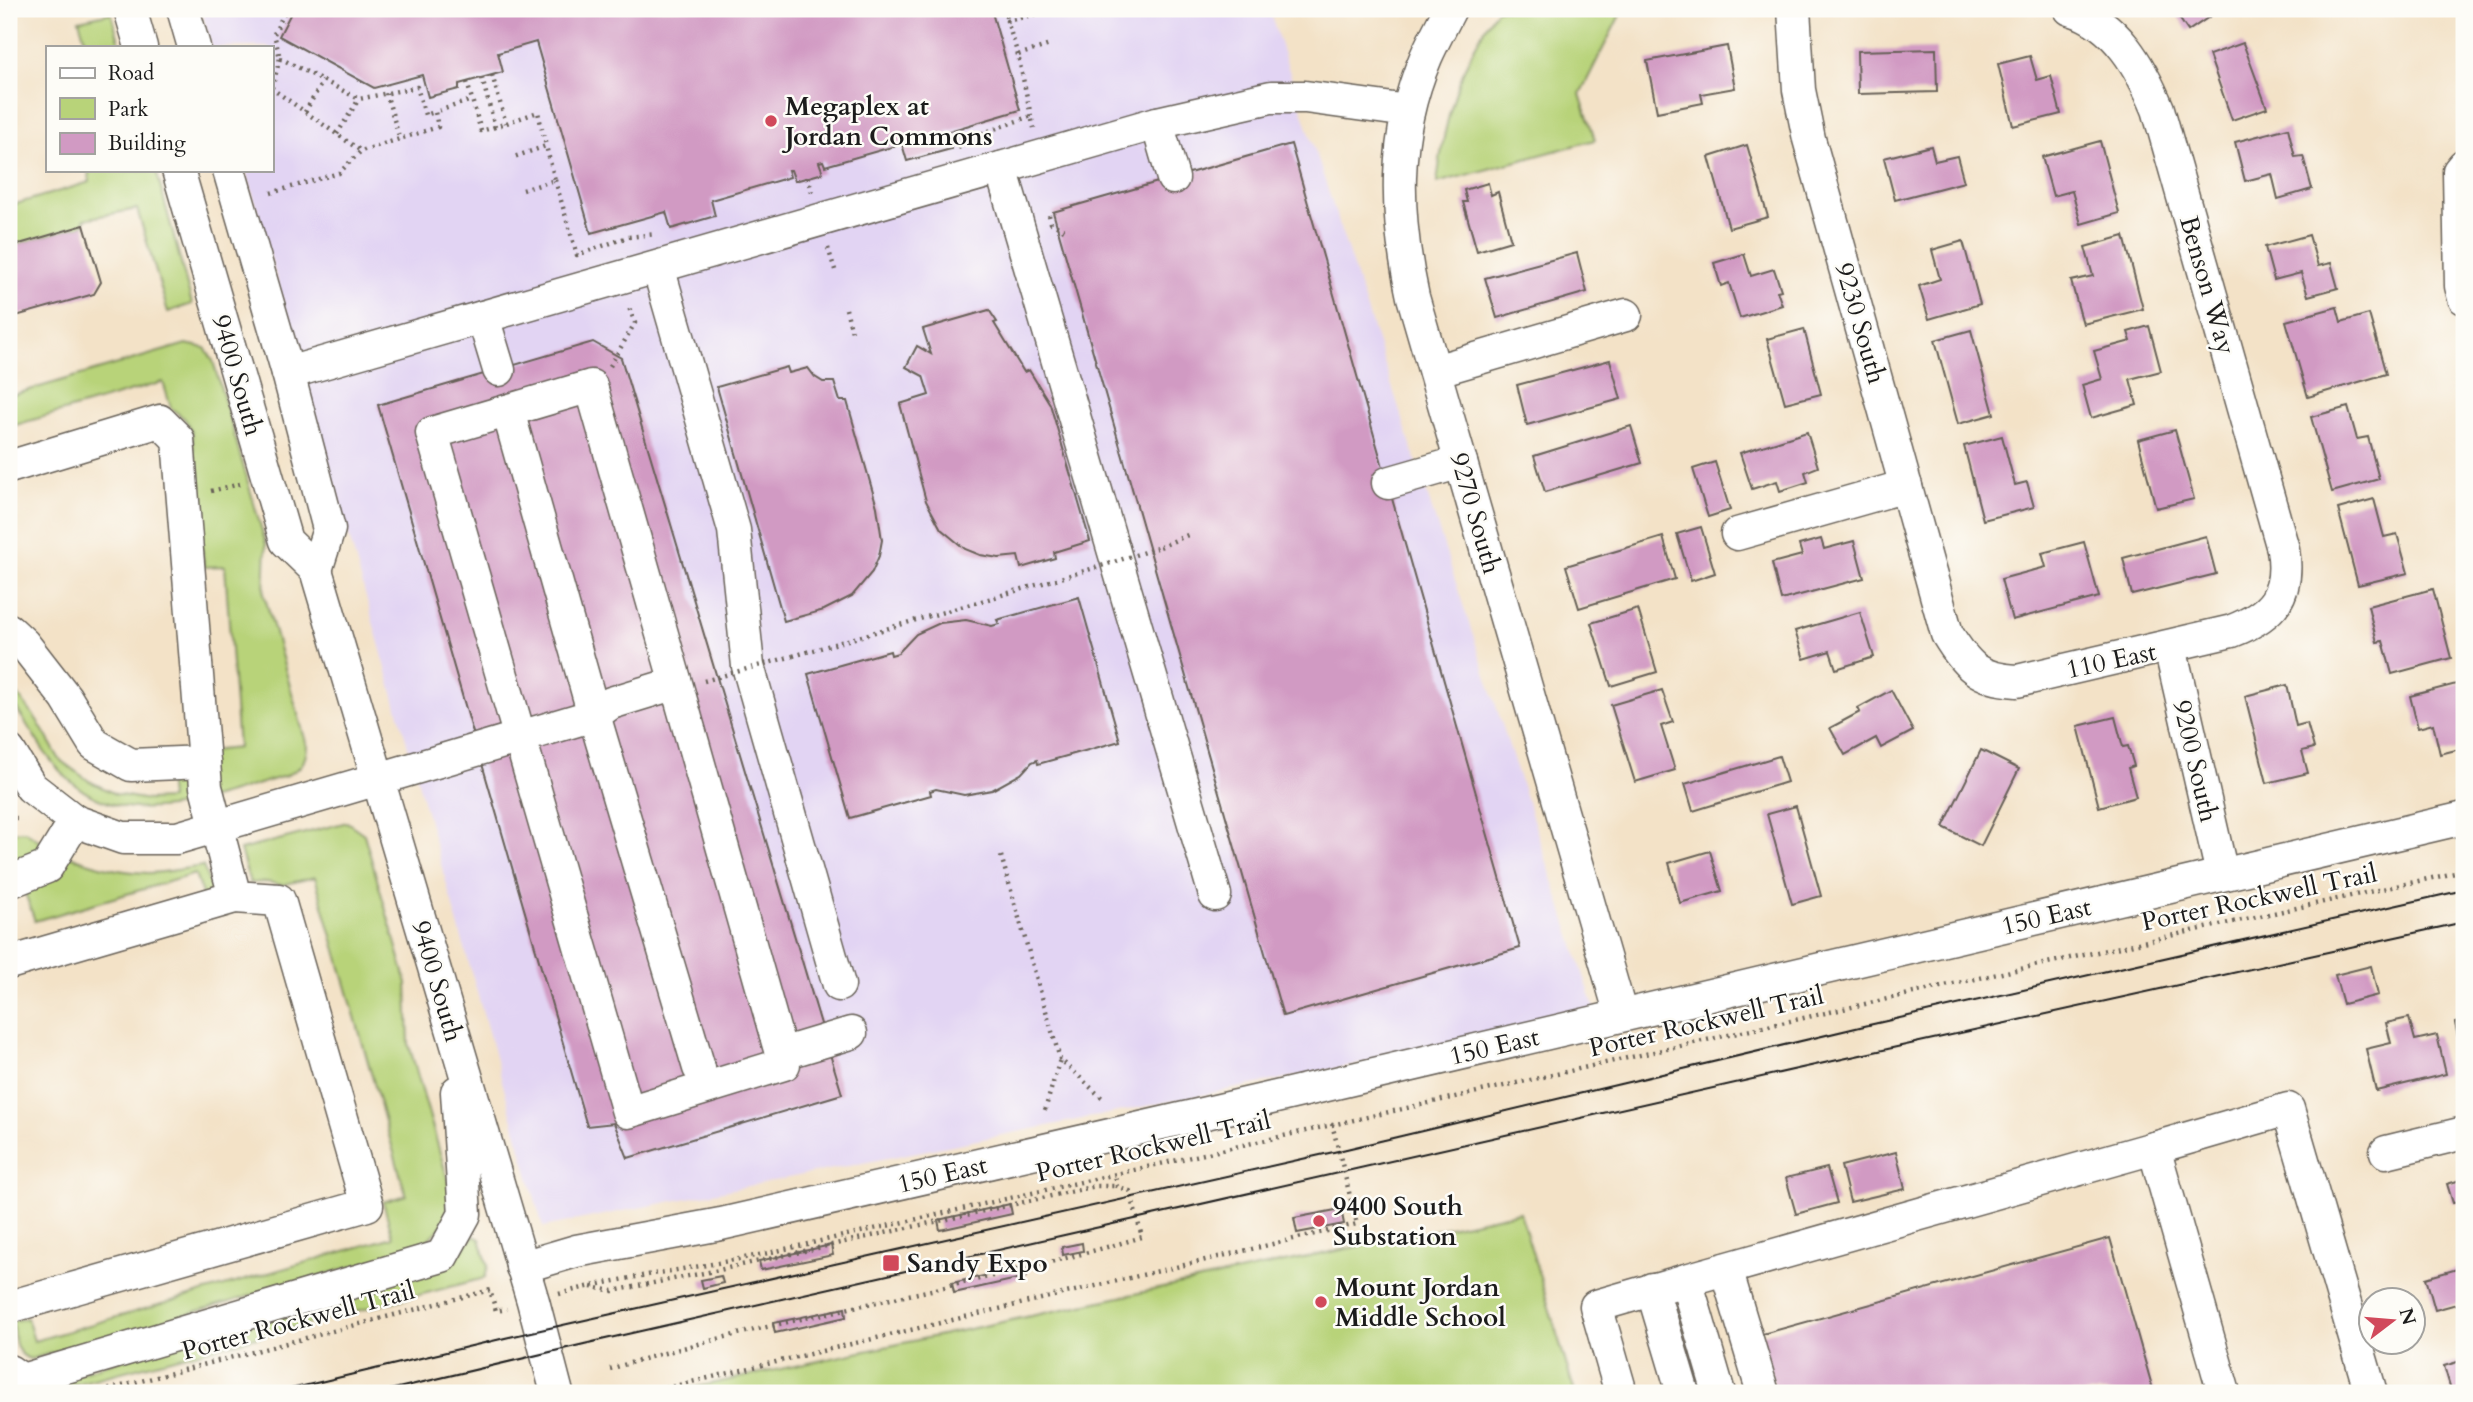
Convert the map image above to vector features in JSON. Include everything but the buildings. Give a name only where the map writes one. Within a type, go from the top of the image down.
[{"type":"street","points":[[130,9],[141,46]]},
{"type":"street","points":[[183,9],[194,46]]},
{"type":"street","name":"9270 South","points":[[1450,9],[1426,58],[1408,111],[1400,158],[1398,204],[1403,250],[1413,297],[1621,1015]]},
{"type":"street","name":"9230 South","points":[[1794,9],[1799,90],[1810,139],[1947,634]]},
{"type":"street","name":"Benson Way","points":[[2070,9],[2109,31],[2131,53],[2147,81],[2158,109],[2283,549],[2285,581],[2279,595]]},
{"type":"street","points":[[288,373],[1157,123],[1271,97],[1305,97],[1408,111]]},
{"type":"street","points":[[1157,123],[1172,178]]},
{"type":"street","points":[[2464,165],[2459,171],[2461,286],[2464,298]]},
{"type":"street","points":[[1001,168],[1215,895]]},
{"type":"street","name":"9400 South","points":[[179,172],[286,541],[316,570],[557,1393]]},
{"type":"street","name":"9400 South","points":[[230,172],[288,373],[329,529],[316,570]]},
{"type":"street","points":[[658,267],[734,530],[748,666],[839,985]]},
{"type":"street","points":[[1435,371],[1626,315]]},
{"type":"street","points":[[483,317],[499,370]]},
{"type":"street","points":[[591,386],[690,682],[784,1063],[628,1112],[432,433],[591,386]]},
{"type":"street","points":[[508,411],[594,715],[699,1068]]},
{"type":"street","points":[[9,467],[160,422],[178,439],[206,787],[235,897]]},
{"type":"street","points":[[1388,483],[1461,462]]},
{"type":"street","points":[[1737,534],[1906,486]]},
{"type":"street","name":"110 East","points":[[1947,634],[1963,659],[1978,673],[1998,680],[2017,681],[2232,631],[2253,623],[2269,611],[2279,595]]},
{"type":"street","points":[[9,630],[24,644],[66,698],[94,744],[131,765],[204,762]]},
{"type":"street","name":"9200 South","points":[[2170,647],[2222,874]]},
{"type":"street","points":[[9,751],[31,787],[75,821],[123,838],[177,838],[594,715],[611,703],[690,682]]},
{"type":"street","name":"150 East","points":[[522,1267],[576,1251],[721,1224],[893,1185],[2464,818]]},
{"type":"street","points":[[9,882],[47,867],[75,821]]},
{"type":"street","points":[[9,963],[235,897],[279,900],[367,1205],[9,1307]]},
{"type":"street","points":[[9,1371],[22,1380],[442,1256],[466,1214],[453,1031]]},
{"type":"street","points":[[781,1054],[851,1033]]},
{"type":"street","points":[[1621,1393],[1596,1306],[2288,1109],[2371,1393]]},
{"type":"street","points":[[2386,1152],[2464,1133]]},
{"type":"street","points":[[2154,1148],[2224,1393]]},
{"type":"street","points":[[1726,1269],[1763,1393]]},
{"type":"street","points":[[1686,1280],[1719,1393]]},
{"type":"street","points":[[1652,1289],[1683,1393]]},
{"type":"path","points":[[273,85],[281,58],[274,34],[286,9]]},
{"type":"path","points":[[1003,9],[1018,55],[1031,116]]},
{"type":"path","points":[[1007,22],[1041,13]]},
{"type":"path","points":[[1018,55],[1050,45]]},
{"type":"path","points":[[281,58],[359,99],[417,87],[425,115],[472,100]]},
{"type":"path","points":[[492,75],[506,123]]},
{"type":"path","points":[[482,78],[495,127]]},
{"type":"path","points":[[305,111],[323,80]]},
{"type":"path","points":[[467,82],[481,131],[538,112],[577,255],[628,236],[666,233]]},
{"type":"path","points":[[273,89],[361,151]]},
{"type":"path","points":[[386,93],[400,140]]},
{"type":"path","points":[[337,134],[359,99]]},
{"type":"path","points":[[271,193],[339,173],[361,151],[438,127],[435,112]]},
{"type":"path","points":[[514,157],[546,146]]},
{"type":"path","points":[[807,177],[813,196]]},
{"type":"path","points":[[523,191],[555,180]]},
{"type":"path","points":[[1047,211],[1051,223],[1068,232]]},
{"type":"path","points":[[828,248],[835,273]]},
{"type":"path","points":[[610,367],[635,323],[625,296]]},
{"type":"path","points":[[846,309],[853,335]]},
{"type":"path","points":[[690,682],[793,656],[1095,568],[1160,547],[1190,534]]},
{"type":"path","points":[[9,818],[17,818]]},
{"type":"path","points":[[1001,856],[1060,1059],[1102,1098]]},
{"type":"path","name":"Porter Rockwell Trail","points":[[1117,1186],[1096,1186],[613,1291],[586,1286],[640,1275],[708,1266],[2464,871]]},
{"type":"path","points":[[1045,1110],[1060,1059]]},
{"type":"path","points":[[645,1393],[1357,1224],[1332,1125]]},
{"type":"path","points":[[610,1369],[684,1346],[1061,1261],[1142,1237],[1130,1191],[1117,1186],[1115,1176]]},
{"type":"path","name":"Porter Rockwell Trail","points":[[94,1393],[490,1290],[496,1311]]},
{"type":"shaded area","points":[[201,9],[1269,9],[1597,1016],[543,1227],[247,172],[273,172],[273,46],[212,46]]},
{"type":"green space","points":[[1497,9],[1623,9],[1580,94],[1595,140],[1437,183],[1444,136],[1456,92],[1473,50]]},
{"type":"green space","points":[[111,13],[121,46],[87,46],[79,20]]},
{"type":"green space","points":[[88,172],[157,172],[192,304],[168,312],[137,209],[84,219],[84,225],[9,247],[9,206],[90,182]]},
{"type":"green space","points":[[186,344],[205,348],[213,361],[266,545],[264,594],[307,746],[301,765],[285,776],[215,798],[149,808],[118,805],[89,794],[61,772],[19,712],[9,683],[37,720],[60,760],[89,781],[115,794],[148,800],[170,799],[168,776],[218,750],[238,748],[225,566],[204,567],[192,432],[185,419],[171,408],[163,382],[9,427],[9,396]]},
{"type":"green space","points":[[347,822],[364,834],[407,983],[409,1045],[449,1184],[448,1207],[442,1224],[430,1238],[410,1250],[31,1359],[25,1357],[16,1344],[12,1321],[27,1318],[34,1341],[393,1237],[383,1202],[406,1195],[315,877],[282,885],[250,883],[240,850]]},
{"type":"green space","points":[[25,831],[68,855],[116,870],[155,873],[203,866],[213,894],[203,897],[195,874],[35,921],[9,848],[9,832]]},
{"type":"green space","name":"Mount Jordan Middle School","points":[[1520,1212],[1575,1393],[668,1393]]},
{"type":"green space","points":[[474,1236],[480,1239],[488,1266],[485,1278],[40,1393],[9,1393],[459,1253]]},
{"type":"tram line","points":[[274,1393],[505,1338],[1338,1151],[1860,1027],[2464,890]]},
{"type":"tram line","points":[[377,1393],[1797,1069],[2464,922]]},
{"type":"place","name":"Megaplex at Jordan Commons","points":[[771,121]]},
{"type":"place","name":"9400 South Substation","points":[[1319,1221]]},
{"type":"place","name":"Sandy Expo","points":[[891,1263]]},
{"type":"place","name":"Mount Jordan Middle School","points":[[1321,1302]]}]
